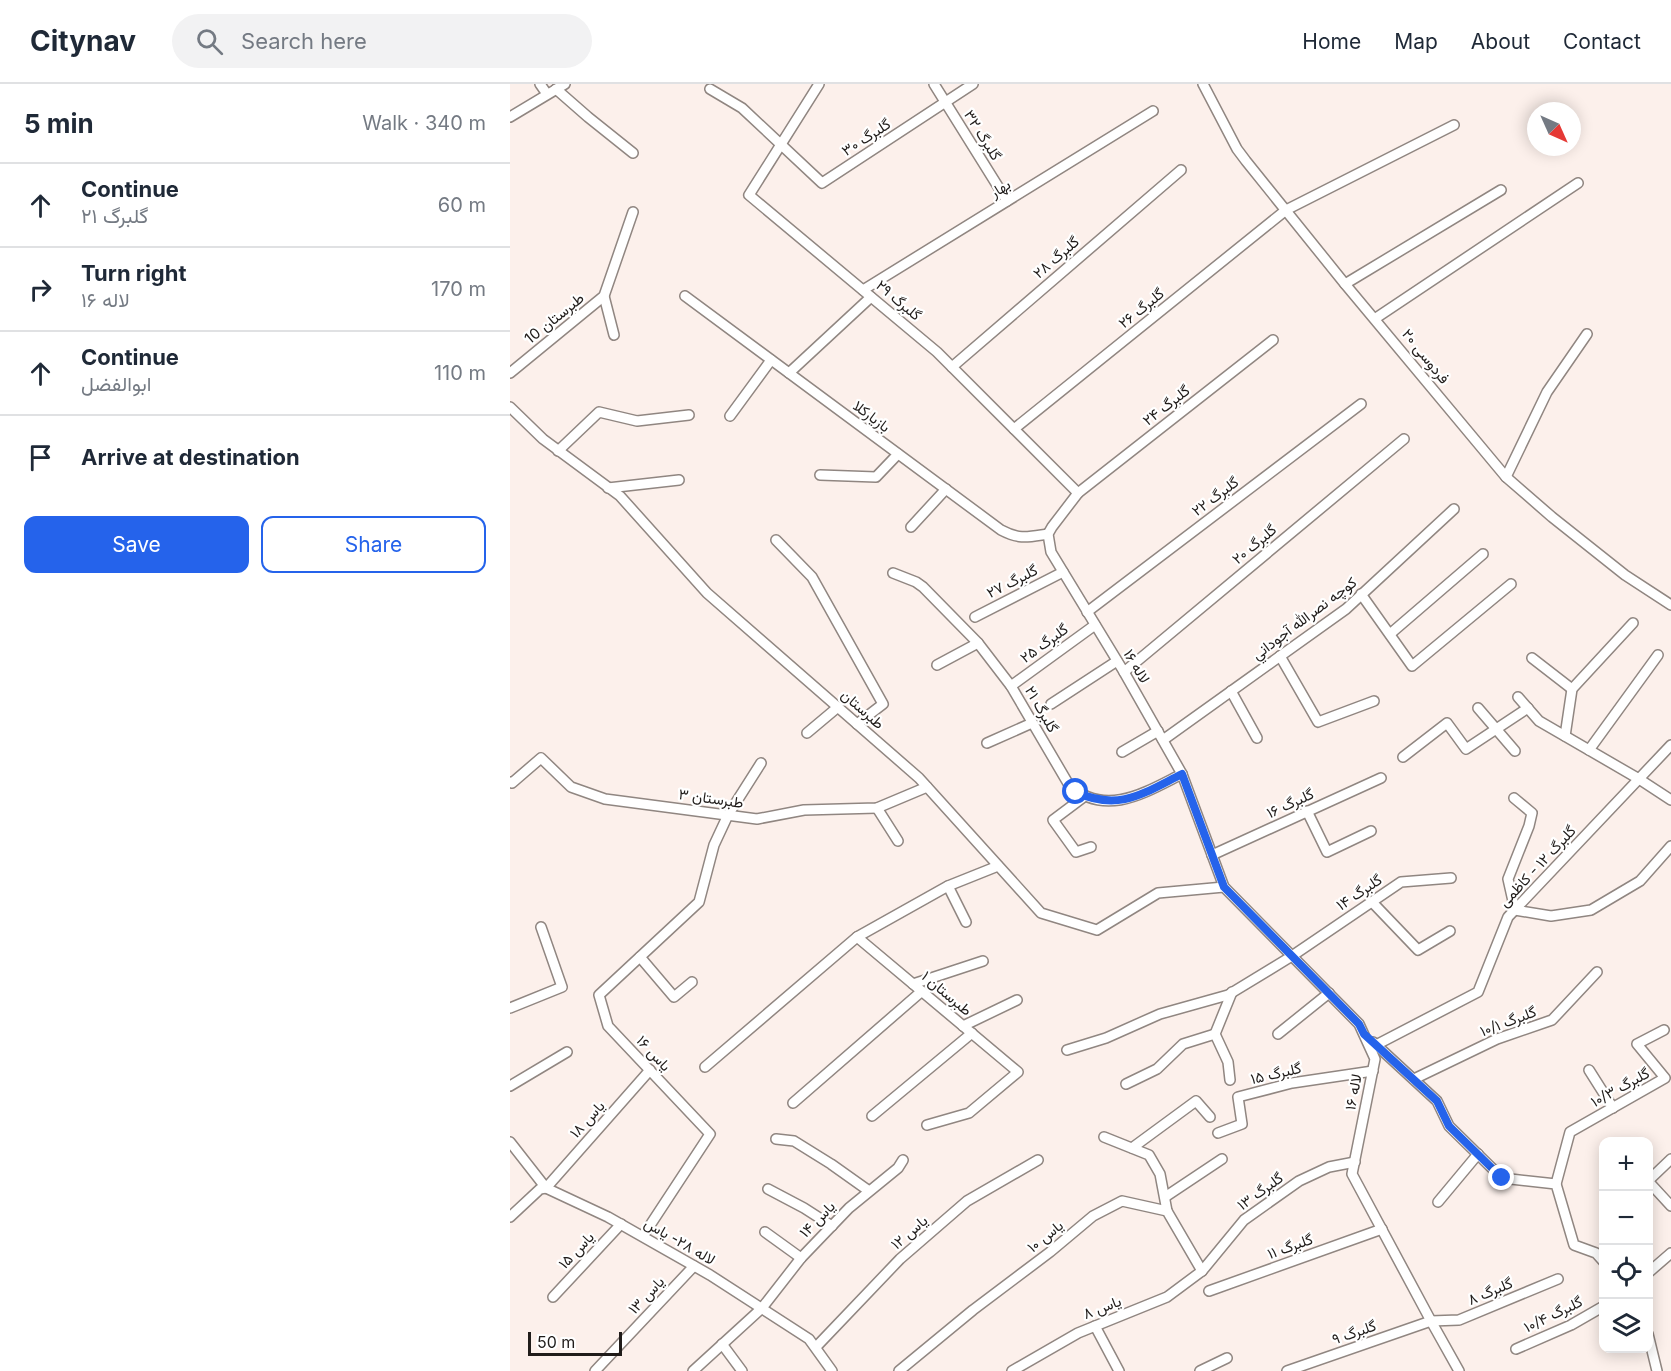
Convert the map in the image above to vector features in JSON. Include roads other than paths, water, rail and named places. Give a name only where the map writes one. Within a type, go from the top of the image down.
[{"type":"street","points":[[540,84],[556,89],[633,153]]},
{"type":"street","name":"گلبرگ ۲۹","points":[[819,84],[749,195],[937,352],[1078,493]]},
{"type":"street","name":"گلبرگ ۳۲","points":[[934,84],[1007,201]]},
{"type":"street","name":"گلبرگ ۳۰","points":[[781,144],[822,183],[973,84]]},
{"type":"street","name":"فردوسی ۲۰","points":[[1203,84],[1237,149],[1487,456],[1506,477],[1552,517],[1625,575],[1671,605]]},
{"type":"street","points":[[510,117],[556,89]]},
{"type":"street","points":[[710,89],[742,108],[781,144]]},
{"type":"street","name":"بهار","points":[[789,373],[867,294],[1007,201],[1153,111]]},
{"type":"street","name":"گلبرگ ۲۶","points":[[1014,429],[1286,210],[1454,125]]},
{"type":"street","name":"گلبرگ ۲۸","points":[[952,367],[1181,170]]},
{"type":"street","points":[[1376,318],[1578,183]]},
{"type":"street","points":[[1345,284],[1501,190]]},
{"type":"street","name":"طبرستان 10","points":[[510,373],[604,296],[633,212]]},
{"type":"street","points":[[604,296],[614,335]]},
{"type":"street","name":"بازیارکلا","points":[[685,296],[1001,530],[1014,537],[1048,534]]},
{"type":"street","points":[[1506,477],[1547,392],[1587,334]]},
{"type":"street","name":"گلبرگ ۲۴","points":[[1078,493],[1273,340]]},
{"type":"street","points":[[730,416],[771,360]]},
{"type":"street","name":"گلبرگ ۲۲","points":[[1088,612],[1361,404]]},
{"type":"street","name":"طبرستان","points":[[510,407],[543,439],[620,496],[706,593],[919,778],[1041,913],[1097,930],[1158,893],[1224,887]]},
{"type":"street","points":[[558,451],[599,412],[637,421],[689,415]]},
{"type":"street","name":"گلبرگ ۲۰","points":[[1124,672],[1404,439]]},
{"type":"street","points":[[820,475],[876,477],[898,454]]},
{"type":"street","points":[[608,488],[679,480]]},
{"type":"street","points":[[912,527],[946,489]]},
{"type":"street","points":[[1048,534],[1078,493]]},
{"type":"street","name":"كوچه نصرالله آجوداني","points":[[1122,752],[1160,736],[1231,691],[1346,609],[1454,509]]},
{"type":"street","name":"لاله ۱۶","points":[[1048,534],[1051,552],[1124,672],[1182,774],[1224,887],[1359,1024],[1364,1034],[1375,1059],[1353,1174],[1459,1371]]},
{"type":"street","points":[[776,540],[812,577],[883,704],[857,724]]},
{"type":"street","points":[[1390,634],[1483,554]]},
{"type":"street","name":"گلبرگ ۲۷","points":[[975,617],[1063,572]]},
{"type":"street","name":"گلبرگ ۲۱","points":[[893,573],[923,587],[978,643],[1011,686],[1069,785],[1076,792],[1085,796]]},
{"type":"street","points":[[1362,594],[1412,666],[1511,584]]},
{"type":"street","points":[[1565,736],[1572,689],[1633,623]]},
{"type":"street","name":"گلبرگ ۲۵","points":[[1011,686],[1095,625]]},
{"type":"street","points":[[937,665],[978,643]]},
{"type":"street","points":[[1589,750],[1658,655]]},
{"type":"street","points":[[1280,656],[1318,722],[1374,701]]},
{"type":"street","points":[[1532,658],[1572,689]]},
{"type":"street","points":[[1051,704],[1117,661]]},
{"type":"street","points":[[1231,691],[1257,738]]},
{"type":"street","points":[[1518,697],[1539,721],[1640,779],[1671,800]]},
{"type":"street","points":[[807,733],[838,707]]},
{"type":"street","points":[[1478,708],[1515,751]]},
{"type":"street","points":[[1403,757],[1447,723],[1466,748],[1528,708]]},
{"type":"street","points":[[987,743],[1032,723]]},
{"type":"street","name":"گلبرگ ۱۲ - کاظمی","points":[[1376,1045],[1478,992],[1508,917],[1671,746]]},
{"type":"street","name":"طبرستان ۳","points":[[510,782],[512,783],[541,758],[571,787],[605,799],[757,819],[804,810],[877,808],[927,787]]},
{"type":"street","points":[[728,815],[761,763]]},
{"type":"street","points":[[1091,847],[1076,852],[1053,820],[1085,796],[1104,800],[1123,800],[1135,797],[1182,774]]},
{"type":"street","name":"گلبرگ ۱۶","points":[[1212,855],[1381,777]]},
{"type":"street","points":[[1514,798],[1532,813],[1508,879],[1515,910],[1551,916],[1591,910],[1640,881],[1671,846]]},
{"type":"street","points":[[877,808],[898,841]]},
{"type":"street","points":[[1307,811],[1327,852],[1371,831]]},
{"type":"street","name":"یاس ۱۶","points":[[643,1236],[710,1134],[609,1026],[599,995],[699,902],[714,845],[728,815]]},
{"type":"street","points":[[705,1067],[857,937],[948,886],[998,866]]},
{"type":"street","name":"گلبرگ ۱۴","points":[[1067,1050],[1106,1038],[1160,1014],[1228,995],[1293,956],[1401,882],[1451,878]]},
{"type":"street","points":[[948,886],[966,922]]},
{"type":"street","points":[[1372,902],[1418,950],[1450,931]]},
{"type":"street","points":[[511,1005],[562,987],[541,927]]},
{"type":"street","name":"طبرستان ۱","points":[[857,937],[1018,1072],[969,1113],[927,1125]]},
{"type":"street","points":[[640,957],[674,997],[692,982]]},
{"type":"street","points":[[913,984],[983,961]]},
{"type":"street","name":"گلبرگ ۱۰/۱","points":[[1414,1079],[1497,1040],[1552,1020],[1597,972]]},
{"type":"street","points":[[793,1103],[922,991]]},
{"type":"street","points":[[1230,1080],[1228,1062],[1215,1034],[1232,992]]},
{"type":"street","points":[[1278,1034],[1329,993]]},
{"type":"street","points":[[963,1026],[1017,1000]]},
{"type":"street","name":"گلبرگ ۱۰/۳","points":[[1556,1184],[1570,1132],[1668,1076],[1637,1044],[1664,1030]]},
{"type":"street","points":[[872,1116],[972,1034]]},
{"type":"street","points":[[1126,1084],[1157,1069],[1183,1044],[1215,1034]]},
{"type":"street","points":[[1364,1034],[1437,1101],[1449,1126],[1502,1178],[1556,1184],[1574,1245],[1596,1253],[1599,1256]]},
{"type":"street","points":[[510,1086],[567,1052]]},
{"type":"street","name":"یاس ۱۸","points":[[510,1218],[540,1189],[546,1188],[650,1070]]},
{"type":"street","points":[[1589,1070],[1614,1108]]},
{"type":"street","name":"گلبرگ ۱۵","points":[[1218,1133],[1242,1124],[1238,1097],[1292,1083],[1373,1071]]},
{"type":"street","points":[[1132,1148],[1196,1101],[1210,1117]]},
{"type":"street","points":[[1104,1137],[1149,1155],[1160,1174],[1167,1211],[1202,1271]]},
{"type":"street","points":[[776,1139],[794,1141],[869,1191]]},
{"type":"street","name":"لاله ۲۸- یاس","points":[[510,1142],[546,1188],[643,1236],[762,1308],[809,1339],[832,1371]]},
{"type":"street","points":[[1437,1202],[1478,1154]]},
{"type":"street","points":[[1653,1176],[1671,1159]]},
{"type":"street","name":"یاس ۱۴","points":[[693,1371],[762,1308],[801,1258],[849,1208],[898,1168],[903,1160]]},
{"type":"street","name":"یاس ۱۲","points":[[816,1347],[900,1259],[967,1202],[1038,1160]]},
{"type":"street","points":[[1164,1197],[1222,1160]]},
{"type":"street","name":"گلبرگ ۱۳","points":[[1202,1271],[1244,1220],[1299,1181],[1329,1167],[1355,1162]]},
{"type":"street","points":[[1653,1186],[1671,1206]]},
{"type":"street","points":[[768,1189],[832,1226]]},
{"type":"street","name":"یاس ۱۰","points":[[899,1371],[1093,1216],[1122,1201],[1167,1211]]},
{"type":"street","name":"یاس ۱۵","points":[[553,1297],[621,1224]]},
{"type":"street","name":"گلبرگ ۱۱","points":[[1209,1291],[1382,1228]]},
{"type":"street","points":[[765,1232],[801,1258]]},
{"type":"street","points":[[1653,1268],[1671,1252]]},
{"type":"street","name":"یاس ۱۳","points":[[595,1371],[694,1266]]},
{"type":"street","name":"یاس ۸","points":[[1012,1371],[1077,1333],[1167,1297],[1202,1271]]},
{"type":"street","name":"گلبرگ ۸","points":[[1431,1321],[1459,1320],[1558,1279]]},
{"type":"street","name":"گلبرگ ۱۰/۴","points":[[1516,1349],[1571,1325],[1599,1309]]},
{"type":"street","name":"گلبرگ ۹","points":[[1287,1371],[1431,1321]]},
{"type":"street","points":[[1095,1326],[1119,1371]]},
{"type":"street","points":[[723,1344],[742,1371]]},
{"type":"street","points":[[1653,1353],[1657,1371]]},
{"type":"street","points":[[1200,1371],[1227,1358]]}]
